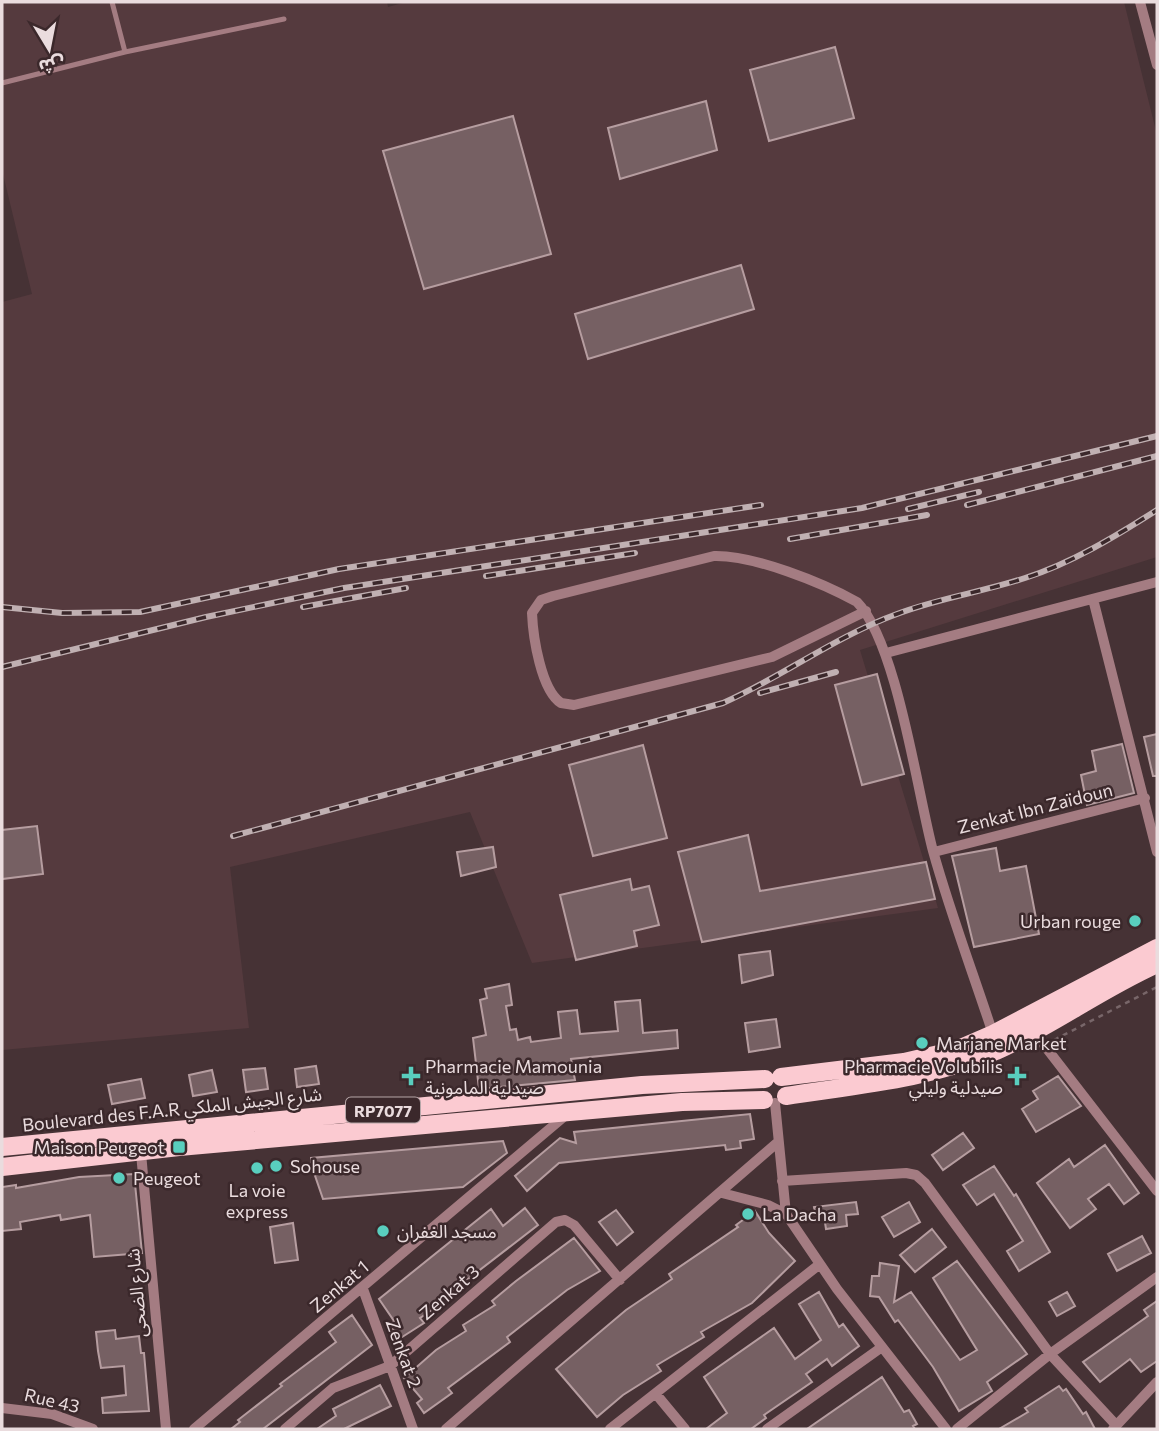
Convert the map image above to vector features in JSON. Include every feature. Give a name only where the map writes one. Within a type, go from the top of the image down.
[{"type":"main road","name":"Boulevard des F.A.R شارع الجيش الملكي","points":[[2,1147],[642,1085],[833,1073],[928,1057],[956,1050],[993,1034],[1157,947]]},
{"type":"main road","name":"RP7077","points":[[2,1167],[682,1102],[775,1100],[934,1072],[996,1050],[1039,1039],[1157,964]]},
{"type":"main road","points":[[773,1078],[788,1088],[775,1100],[760,1089],[773,1078]]},
{"type":"street","points":[[1140,2],[1157,65]]},
{"type":"street","points":[[866,611],[772,657],[574,705],[561,703],[550,692],[539,659],[532,613],[541,600],[553,596],[640,573],[726,556],[770,566],[845,595],[866,611],[886,653],[933,852],[993,1034]]},
{"type":"street","points":[[886,653],[1157,582]]},
{"type":"street","points":[[1093,599],[1157,852]]},
{"type":"street","name":"Zenkat Ibn Zaïdoun","points":[[933,852],[1144,798]]},
{"type":"street","points":[[1039,1039],[1157,1191]]},
{"type":"street","points":[[775,1100],[786,1214],[881,1348],[946,1429]]},
{"type":"street","name":"Zenkat 1","points":[[194,1429],[363,1289],[568,1113]]},
{"type":"street","points":[[446,1429],[778,1142]]},
{"type":"street","name":"شارع الضحى","points":[[141,1153],[166,1429]]},
{"type":"street","points":[[782,1181],[906,1173],[916,1175],[925,1182],[1050,1354],[1115,1427],[1157,1382]]},
{"type":"street","points":[[722,1193],[768,1205],[786,1214]]},
{"type":"street","name":"Zenkat 3","points":[[285,1429],[333,1388],[390,1366],[561,1220],[574,1225],[620,1280]]},
{"type":"street","points":[[610,1429],[820,1264]]},
{"type":"street","points":[[957,1429],[1050,1354],[1157,1277]]},
{"type":"street","name":"Zenkat 2","points":[[363,1289],[414,1429]]},
{"type":"street","points":[[767,1429],[881,1348]]},
{"type":"street","points":[[656,1394],[684,1429]]},
{"type":"street","name":"Rue 43","points":[[2,1408],[52,1414],[93,1429]]},
{"type":"lane","points":[[112,2],[125,52]]},
{"type":"lane","points":[[2,83],[125,52],[284,19]]},
{"type":"path","points":[[1039,1039],[1157,987]]},
{"type":"shaded area","points":[[2,2],[387,2],[388,7],[406,2],[1124,2],[1157,135],[1157,557],[860,650],[938,908],[532,963],[470,812],[230,867],[249,1028],[2,1050],[2,302],[32,294],[2,170]]},
{"type":"building","points":[[835,47],[854,118],[769,141],[750,70]]},
{"type":"building","points":[[706,101],[717,150],[620,179],[608,128]]},
{"type":"building","points":[[513,116],[551,254],[424,289],[383,151]]},
{"type":"building","points":[[741,265],[754,309],[588,359],[575,314]]},
{"type":"building","points":[[877,674],[904,774],[862,785],[835,685]]},
{"type":"building","points":[[1157,734],[1157,776],[1153,776],[1144,737]]},
{"type":"building","points":[[1122,744],[1134,793],[1087,805],[1081,775],[1096,771],[1092,751]]},
{"type":"building","points":[[643,745],[667,838],[593,856],[569,765]]},
{"type":"building","points":[[37,826],[43,874],[2,879],[2,830]]},
{"type":"building","points":[[748,835],[760,891],[926,862],[935,899],[702,942],[678,852]]},
{"type":"building","points":[[493,847],[496,867],[461,876],[457,852]]},
{"type":"building","points":[[996,848],[1000,871],[1026,866],[1039,934],[974,947],[952,856]]},
{"type":"building","points":[[630,879],[632,890],[649,886],[659,925],[634,931],[637,946],[576,960],[560,895]]},
{"type":"building","points":[[770,951],[773,975],[742,983],[739,955]]},
{"type":"building","points":[[509,984],[512,1005],[506,1006],[510,1030],[516,1029],[518,1040],[530,1037],[531,1042],[561,1038],[558,1012],[577,1010],[580,1034],[618,1031],[615,1002],[640,1000],[643,1033],[677,1030],[678,1048],[571,1059],[575,1080],[479,1089],[473,1038],[486,1035],[480,1000],[487,998],[485,989]]},
{"type":"building","points":[[776,1019],[780,1047],[749,1052],[745,1023]]},
{"type":"building","points":[[316,1066],[319,1084],[297,1087],[295,1069]]},
{"type":"building","points":[[265,1068],[268,1089],[246,1092],[243,1070]]},
{"type":"building","points":[[212,1070],[217,1092],[193,1096],[189,1075]]},
{"type":"building","points":[[1058,1076],[1081,1106],[1036,1132],[1022,1109],[1038,1099],[1033,1091]]},
{"type":"building","points":[[141,1079],[145,1098],[112,1104],[108,1085]]},
{"type":"building","points":[[750,1114],[754,1139],[740,1141],[741,1148],[726,1150],[725,1145],[559,1163],[527,1191],[515,1176],[560,1138],[576,1143],[574,1132]]},
{"type":"building","points":[[963,1133],[974,1148],[943,1170],[932,1155]]},
{"type":"building","points":[[503,1141],[507,1153],[463,1187],[323,1199],[311,1164],[311,1158]]},
{"type":"building","points":[[1105,1145],[1139,1193],[1124,1204],[1109,1184],[1088,1199],[1096,1209],[1070,1228],[1037,1183],[1069,1159],[1074,1167]]},
{"type":"building","points":[[994,1166],[1014,1196],[1016,1194],[1050,1252],[1019,1271],[1007,1251],[1023,1241],[994,1194],[977,1205],[963,1185]]},
{"type":"building","points":[[134,1174],[142,1253],[94,1257],[90,1215],[61,1220],[60,1215],[20,1222],[21,1229],[2,1231],[2,1187],[16,1185],[16,1188],[79,1177]]},
{"type":"building","points":[[856,1202],[858,1214],[846,1215],[847,1226],[826,1229],[824,1216],[816,1217],[814,1207]]},
{"type":"building","points":[[909,1202],[920,1222],[894,1237],[882,1217]]},
{"type":"building","points":[[525,1208],[538,1225],[450,1293],[453,1297],[420,1318],[424,1323],[399,1339],[389,1324],[394,1321],[379,1299],[491,1209],[503,1226]]},
{"type":"building","points":[[616,1210],[633,1232],[617,1245],[599,1222]]},
{"type":"building","points":[[755,1211],[769,1233],[795,1261],[752,1303],[701,1332],[704,1337],[657,1365],[661,1371],[623,1395],[597,1417],[556,1369],[626,1310],[672,1279],[669,1274],[738,1227],[736,1225]]},
{"type":"building","points":[[293,1223],[298,1260],[275,1263],[270,1227]]},
{"type":"building","points":[[932,1229],[946,1247],[915,1272],[900,1255]]},
{"type":"building","points":[[1142,1236],[1151,1253],[1117,1271],[1108,1254]]},
{"type":"building","points":[[574,1238],[600,1271],[567,1290],[507,1337],[510,1342],[448,1388],[452,1393],[424,1413],[417,1403],[422,1399],[404,1378],[436,1350],[466,1331],[463,1325],[495,1305],[492,1301],[516,1281]]},
{"type":"building","points":[[957,1261],[1027,1354],[987,1382],[992,1391],[959,1411],[933,1367],[898,1320],[895,1322],[879,1297],[870,1296],[872,1276],[879,1276],[880,1263],[899,1266],[894,1302],[911,1292],[960,1360],[977,1350],[933,1278]]},
{"type":"building","points":[[819,1292],[839,1327],[843,1324],[859,1346],[832,1366],[827,1359],[806,1374],[812,1382],[764,1415],[766,1418],[751,1429],[706,1429],[727,1413],[704,1377],[774,1328],[795,1359],[821,1340],[799,1304]]},
{"type":"building","points":[[1067,1292],[1075,1306],[1057,1316],[1049,1302]]},
{"type":"building","points":[[1157,1301],[1157,1361],[1141,1372],[1130,1359],[1100,1382],[1083,1362],[1148,1316],[1144,1310]]},
{"type":"building","points":[[352,1315],[372,1345],[263,1429],[231,1429],[240,1422],[238,1420],[282,1386],[280,1384],[336,1342],[329,1332]]},
{"type":"building","points":[[115,1330],[116,1339],[139,1336],[141,1353],[144,1353],[149,1411],[103,1413],[102,1398],[126,1395],[124,1366],[101,1368],[98,1351],[96,1332]]},
{"type":"building","points":[[882,1377],[904,1412],[909,1410],[917,1424],[913,1426],[915,1429],[807,1429]]},
{"type":"building","points":[[380,1385],[391,1406],[344,1429],[317,1429],[336,1416],[333,1409]]},
{"type":"building","points":[[1059,1386],[1063,1391],[1066,1389],[1083,1414],[1086,1412],[1095,1429],[999,1429],[1028,1412],[1025,1408]]},
{"type":"railway","points":[[2,667],[206,617],[344,588],[862,508],[1157,436]]},
{"type":"railway","points":[[967,505],[1157,456]]},
{"type":"railway","points":[[908,509],[979,492]]},
{"type":"railway","points":[[2,607],[62,613],[140,612],[339,569],[761,505]]},
{"type":"railway","points":[[233,836],[723,703],[874,623],[913,608],[1009,583],[1060,565],[1157,510]]},
{"type":"railway","points":[[790,539],[927,515]]},
{"type":"railway","points":[[486,576],[635,553]]},
{"type":"railway","points":[[303,607],[406,588]]},
{"type":"railway","points":[[760,693],[836,672]]},
{"type":"place","name":"Urban rouge","points":[[1135,921]]},
{"type":"place","name":"Marjane Market","points":[[922,1043]]},
{"type":"place","name":"Pharmacie Mamounia صيدلية المامونية","points":[[411,1076]]},
{"type":"place","name":"Pharmacie Volubilis صيدلية وليلي","points":[[1017,1076]]},
{"type":"place","name":"Maison Peugeot","points":[[179,1147]]},
{"type":"place","name":"Sohouse","points":[[276,1166]]},
{"type":"place","name":"La voie express","points":[[257,1168]]},
{"type":"place","name":"Peugeot","points":[[119,1178]]},
{"type":"place","name":"La Dacha","points":[[748,1214]]},
{"type":"place","name":"مسجد الغفران","points":[[383,1231]]}]
